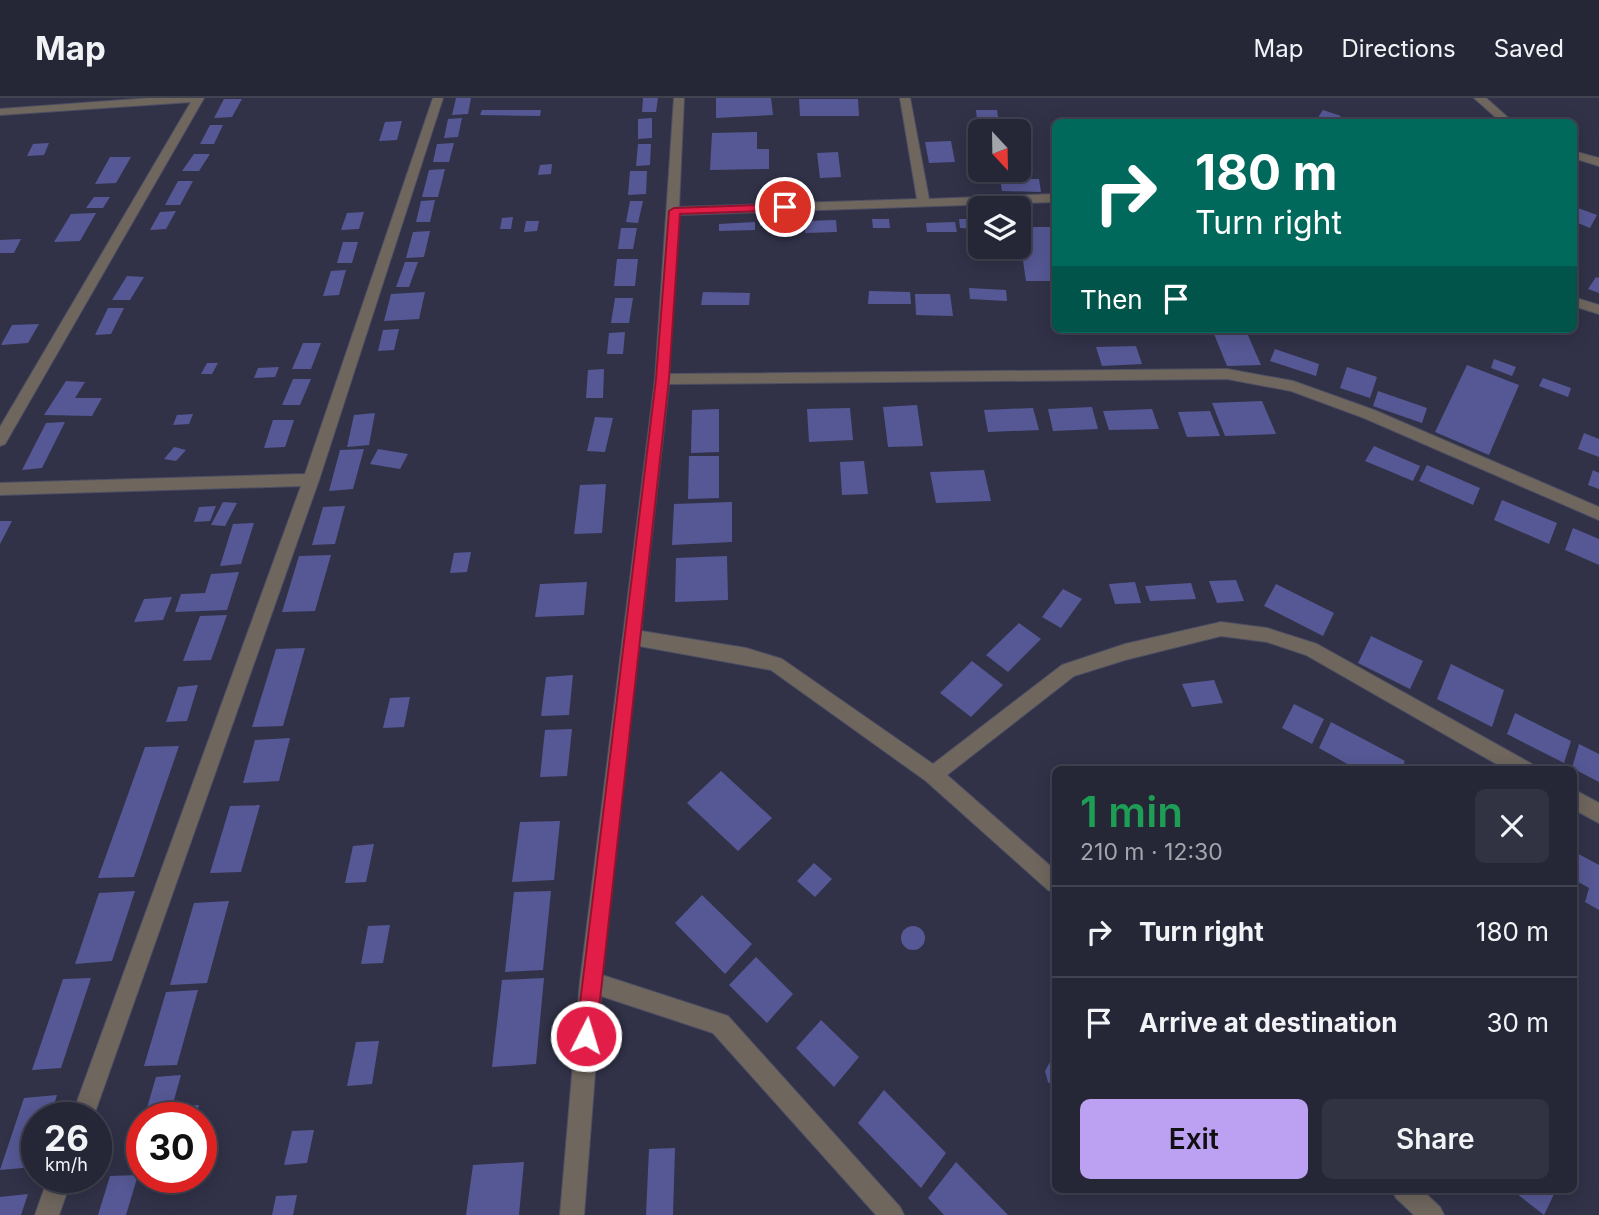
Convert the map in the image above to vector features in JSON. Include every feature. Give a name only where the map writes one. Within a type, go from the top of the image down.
[{"type":"street","points":[[0,112],[198,98]]},
{"type":"street","points":[[0,440],[198,98]]},
{"type":"street","points":[[88,1102],[311,480],[438,98]]},
{"type":"street","points":[[572,1215],[591,982],[662,379],[679,98]]},
{"type":"street","points":[[905,98],[924,203]]},
{"type":"street","points":[[1479,98],[1504,119]]},
{"type":"street","points":[[1577,155],[1599,162]]},
{"type":"street","points":[[674,211],[1052,198]]},
{"type":"street","points":[[1577,302],[1599,310]]},
{"type":"street","points":[[662,379],[1227,374],[1293,386],[1369,414],[1599,514]]},
{"type":"street","points":[[0,489],[311,480]]},
{"type":"street","points":[[933,775],[1068,670],[1125,652],[1221,629],[1267,635],[1311,649],[1518,766]]},
{"type":"street","points":[[632,636],[746,656],[776,664],[933,775],[1052,880]]},
{"type":"street","points":[[1577,801],[1599,814]]},
{"type":"street","points":[[591,982],[720,1024],[892,1215]]},
{"type":"street","points":[[47,1215],[55,1193]]},
{"type":"street","points":[[1407,1193],[1432,1215]]},
{"type":"building","points":[[456,98],[471,98],[468,114],[452,115]]},
{"type":"building","points":[[643,98],[658,98],[656,112],[642,112]]},
{"type":"building","points":[[716,98],[771,98],[773,115],[716,118]]},
{"type":"building","points":[[224,99],[242,99],[232,117],[214,118]]},
{"type":"building","points":[[799,99],[858,99],[859,116],[800,116]]},
{"type":"building","points":[[482,110],[541,110],[540,116],[480,115]]},
{"type":"building","points":[[976,110],[997,110],[998,119],[977,119]]},
{"type":"building","points":[[1323,110],[1341,116],[1339,119],[1317,119]]},
{"type":"building","points":[[462,118],[458,137],[444,138],[448,119]]},
{"type":"building","points":[[652,118],[652,138],[638,139],[638,119]]},
{"type":"building","points":[[402,121],[397,140],[379,141],[385,122]]},
{"type":"building","points":[[210,125],[223,125],[214,144],[200,144]]},
{"type":"building","points":[[757,132],[757,149],[769,149],[769,169],[710,170],[712,133]]},
{"type":"building","points":[[951,141],[955,162],[929,163],[925,142]]},
{"type":"building","points":[[49,143],[44,155],[27,156],[33,144]]},
{"type":"building","points":[[454,143],[449,162],[433,162],[437,144]]},
{"type":"building","points":[[638,144],[651,144],[650,165],[636,166]]},
{"type":"building","points":[[838,152],[841,177],[820,178],[817,153]]},
{"type":"building","points":[[194,154],[210,154],[199,171],[182,171]]},
{"type":"building","points":[[110,157],[131,157],[116,183],[95,184]]},
{"type":"building","points":[[552,164],[551,174],[538,175],[540,165]]},
{"type":"building","points":[[445,169],[438,197],[422,197],[429,170]]},
{"type":"building","points":[[630,171],[647,171],[646,194],[628,195]]},
{"type":"building","points":[[1031,179],[1039,179],[1041,192],[1002,191],[1000,182],[1031,182]]},
{"type":"building","points":[[178,181],[193,181],[180,205],[165,205]]},
{"type":"building","points":[[94,197],[110,197],[103,208],[86,208]]},
{"type":"building","points":[[435,200],[430,222],[416,222],[421,201]]},
{"type":"building","points":[[630,201],[643,201],[638,223],[626,222]]},
{"type":"building","points":[[1577,209],[1597,215],[1590,228],[1577,223]]},
{"type":"building","points":[[176,211],[166,229],[150,230],[160,212]]},
{"type":"building","points":[[364,212],[359,229],[341,230],[347,213]]},
{"type":"building","points":[[96,213],[80,241],[54,242],[71,214]]},
{"type":"building","points":[[513,217],[511,229],[500,229],[502,218]]},
{"type":"building","points":[[872,219],[889,219],[890,228],[873,228]]},
{"type":"building","points":[[959,219],[968,219],[968,228],[960,228]]},
{"type":"building","points":[[760,220],[780,220],[780,226],[760,226]]},
{"type":"building","points":[[836,220],[837,232],[805,233],[805,221]]},
{"type":"building","points":[[526,221],[539,221],[537,231],[524,232]]},
{"type":"building","points":[[755,222],[755,230],[719,231],[719,224]]},
{"type":"building","points":[[955,222],[957,232],[927,232],[926,223]]},
{"type":"building","points":[[1031,227],[1050,227],[1052,281],[1026,281],[1023,259],[1031,259]]},
{"type":"building","points":[[621,228],[637,228],[633,249],[618,249]]},
{"type":"building","points":[[430,231],[424,257],[406,258],[413,232]]},
{"type":"building","points":[[21,239],[14,253],[0,253],[0,240]]},
{"type":"building","points":[[343,242],[358,242],[352,263],[337,263]]},
{"type":"building","points":[[617,259],[638,259],[635,286],[614,286]]},
{"type":"building","points":[[405,262],[418,262],[409,287],[396,287]]},
{"type":"building","points":[[346,270],[339,295],[323,296],[331,271]]},
{"type":"building","points":[[127,276],[144,277],[130,300],[112,300]]},
{"type":"building","points":[[1596,277],[1599,278],[1599,293],[1588,289]]},
{"type":"building","points":[[969,288],[1006,290],[1007,301],[970,299]]},
{"type":"building","points":[[869,291],[910,292],[911,304],[868,304]]},
{"type":"building","points":[[425,292],[419,319],[384,321],[391,294]]},
{"type":"building","points":[[703,292],[750,293],[749,305],[701,305]]},
{"type":"building","points":[[915,294],[950,294],[953,316],[916,315]]},
{"type":"building","points":[[615,298],[633,298],[629,323],[611,323]]},
{"type":"building","points":[[108,308],[124,308],[111,334],[95,335]]},
{"type":"building","points":[[39,324],[28,343],[1,345],[12,325]]},
{"type":"building","points":[[399,329],[394,350],[378,351],[383,330]]},
{"type":"building","points":[[625,332],[623,354],[607,354],[609,333]]},
{"type":"building","points":[[1247,333],[1261,365],[1227,366],[1214,334]]},
{"type":"building","points":[[303,343],[321,343],[311,369],[292,369]]},
{"type":"building","points":[[1136,346],[1142,364],[1102,366],[1096,347]]},
{"type":"building","points":[[1275,349],[1319,364],[1316,376],[1270,361]]},
{"type":"building","points":[[1494,359],[1516,367],[1512,376],[1491,368]]},
{"type":"building","points":[[207,363],[218,363],[212,374],[201,374]]},
{"type":"building","points":[[1467,365],[1519,385],[1489,455],[1435,432]]},
{"type":"building","points":[[279,367],[275,377],[254,378],[258,368]]},
{"type":"building","points":[[1347,367],[1377,377],[1370,398],[1340,388]]},
{"type":"building","points":[[604,369],[603,398],[586,398],[588,370]]},
{"type":"building","points":[[1543,378],[1571,388],[1568,397],[1539,386]]},
{"type":"building","points":[[293,379],[311,379],[300,405],[282,405]]},
{"type":"building","points":[[66,381],[85,382],[75,398],[102,398],[92,416],[44,415]]},
{"type":"building","points":[[1378,391],[1427,408],[1422,423],[1373,406]]},
{"type":"building","points":[[1262,401],[1276,434],[1225,436],[1212,403]]},
{"type":"building","points":[[917,405],[923,446],[888,447],[883,407]]},
{"type":"building","points":[[1092,407],[1098,429],[1053,431],[1048,409]]},
{"type":"building","points":[[850,408],[853,440],[809,442],[807,409]]},
{"type":"building","points":[[1033,408],[1039,430],[988,432],[984,410]]},
{"type":"building","points":[[719,409],[719,452],[691,453],[692,410]]},
{"type":"building","points":[[1152,409],[1159,429],[1109,430],[1103,411]]},
{"type":"building","points":[[1210,411],[1220,436],[1187,437],[1178,412]]},
{"type":"building","points":[[375,413],[369,445],[347,447],[354,415]]},
{"type":"building","points":[[193,414],[189,424],[173,425],[177,415]]},
{"type":"building","points":[[595,417],[613,418],[605,452],[587,451]]},
{"type":"building","points":[[273,420],[294,420],[285,447],[264,448]]},
{"type":"building","points":[[65,422],[42,468],[22,470],[46,423]]},
{"type":"building","points":[[1584,433],[1599,439],[1599,457],[1578,449]]},
{"type":"building","points":[[1374,446],[1420,466],[1413,481],[1365,461]]},
{"type":"building","points":[[174,447],[186,450],[176,461],[164,459]]},
{"type":"building","points":[[364,449],[353,489],[329,491],[340,450]]},
{"type":"building","points":[[378,449],[408,454],[400,469],[370,464]]},
{"type":"building","points":[[689,456],[719,456],[719,498],[688,499]]},
{"type":"building","points":[[864,461],[868,494],[842,495],[840,462]]},
{"type":"building","points":[[1427,465],[1480,488],[1473,505],[1419,481]]},
{"type":"building","points":[[984,470],[991,501],[936,503],[930,472]]},
{"type":"building","points":[[1593,470],[1599,473],[1599,489],[1588,485]]},
{"type":"building","points":[[606,484],[602,533],[574,534],[580,485]]},
{"type":"building","points":[[1502,500],[1557,523],[1549,544],[1494,520]]},
{"type":"building","points":[[223,502],[237,503],[225,526],[211,525]]},
{"type":"building","points":[[732,502],[732,542],[672,545],[674,504]]},
{"type":"building","points":[[216,506],[210,521],[194,522],[199,507]]},
{"type":"building","points":[[345,506],[335,544],[312,545],[323,507]]},
{"type":"building","points":[[0,521],[12,521],[0,544]]},
{"type":"building","points":[[254,523],[241,564],[220,566],[233,524]]},
{"type":"building","points":[[1573,528],[1599,539],[1599,565],[1565,550]]},
{"type":"building","points":[[471,552],[467,572],[450,573],[454,553]]},
{"type":"building","points":[[331,555],[315,611],[282,612],[299,556]]},
{"type":"building","points":[[727,556],[728,600],[675,602],[676,558]]},
{"type":"building","points":[[239,572],[227,610],[175,612],[181,594],[205,593],[211,574]]},
{"type":"building","points":[[1236,580],[1244,601],[1217,603],[1209,581]]},
{"type":"building","points":[[587,582],[584,615],[535,617],[540,584]]},
{"type":"building","points":[[1135,582],[1141,603],[1115,604],[1109,584]]},
{"type":"building","points":[[1191,583],[1196,599],[1150,601],[1145,586]]},
{"type":"building","points":[[1276,584],[1334,613],[1323,636],[1264,606]]},
{"type":"building","points":[[1063,589],[1082,599],[1061,628],[1042,617]]},
{"type":"building","points":[[172,597],[163,620],[134,622],[144,599]]},
{"type":"building","points":[[227,615],[211,660],[183,661],[200,616]]},
{"type":"building","points":[[1019,623],[1041,639],[1008,672],[986,655]]},
{"type":"building","points":[[1371,636],[1423,661],[1410,689],[1358,663]]},
{"type":"building","points":[[305,648],[283,726],[252,727],[276,649]]},
{"type":"building","points":[[972,661],[1003,685],[971,717],[940,693]]},
{"type":"building","points":[[1451,664],[1504,690],[1492,727],[1437,699]]},
{"type":"building","points":[[573,675],[569,715],[541,716],[546,677]]},
{"type":"building","points":[[1214,680],[1223,703],[1192,707],[1182,684]]},
{"type":"building","points":[[198,685],[187,721],[166,722],[178,687]]},
{"type":"building","points":[[410,697],[404,727],[383,728],[390,698]]},
{"type":"building","points":[[1294,704],[1324,719],[1312,744],[1282,728]]},
{"type":"building","points":[[1515,713],[1571,741],[1564,763],[1507,734]]},
{"type":"building","points":[[1331,722],[1405,761],[1403,766],[1351,766],[1319,748]]},
{"type":"building","points":[[572,729],[567,776],[540,777],[545,730]]},
{"type":"building","points":[[290,738],[279,781],[243,783],[255,740]]},
{"type":"building","points":[[1579,744],[1599,754],[1599,782],[1577,771],[1577,766],[1573,766]]},
{"type":"building","points":[[179,746],[134,877],[98,878],[145,747]]},
{"type":"building","points":[[721,771],[772,818],[738,851],[687,803]]},
{"type":"building","points":[[260,805],[241,872],[210,873],[230,806]]},
{"type":"building","points":[[560,821],[554,880],[512,882],[520,822]]},
{"type":"building","points":[[374,844],[366,882],[345,883],[353,846]]},
{"type":"building","points":[[1577,853],[1599,865],[1599,910],[1585,902],[1589,888],[1577,881]]},
{"type":"building","points":[[814,863],[832,879],[815,897],[797,881]]},
{"type":"building","points":[[135,891],[112,961],[75,964],[99,893]]},
{"type":"building","points":[[551,891],[543,970],[505,972],[514,892]]},
{"type":"building","points":[[702,895],[752,944],[725,974],[675,923]]},
{"type":"building","points":[[229,901],[207,983],[170,985],[194,903]]},
{"type":"building","points":[[390,925],[383,963],[361,964],[368,926]]},
{"type":"building","points":[[913,926],[924,933],[925,938],[918,949],[913,950],[902,943],[901,938],[908,927]]},
{"type":"building","points":[[756,957],[793,994],[767,1023],[729,985]]},
{"type":"building","points":[[91,978],[61,1068],[32,1070],[63,979]]},
{"type":"building","points":[[544,978],[536,1064],[492,1067],[502,980]]},
{"type":"building","points":[[198,990],[177,1065],[144,1066],[166,992]]},
{"type":"building","points":[[821,1020],[859,1057],[834,1087],[796,1048]]},
{"type":"building","points":[[379,1041],[372,1084],[347,1086],[356,1042]]},
{"type":"building","points":[[1052,1062],[1052,1085],[1048,1082],[1045,1071]]},
{"type":"building","points":[[181,1075],[173,1102],[149,1102],[156,1077]]},
{"type":"building","points":[[884,1090],[946,1153],[921,1188],[858,1123]]},
{"type":"building","points":[[57,1095],[55,1102],[23,1102],[24,1098]]},
{"type":"building","points":[[21,1107],[21,1168],[0,1170]]},
{"type":"building","points":[[314,1130],[307,1163],[284,1165],[292,1131]]},
{"type":"building","points":[[675,1148],[673,1215],[646,1215],[649,1149]]},
{"type":"building","points":[[524,1162],[519,1215],[466,1215],[473,1165]]},
{"type":"building","points":[[956,1162],[1008,1215],[944,1215],[928,1198]]},
{"type":"building","points":[[126,1175],[126,1193],[133,1193],[126,1215],[98,1215],[105,1193],[112,1193],[112,1176]]},
{"type":"building","points":[[1516,1193],[1555,1193],[1544,1215]]},
{"type":"building","points":[[28,1194],[21,1215],[0,1215],[0,1197]]},
{"type":"building","points":[[297,1195],[293,1215],[272,1215],[276,1196]]},
{"type":"route","points":[[586,1036],[662,379],[674,211],[785,207]]}]
